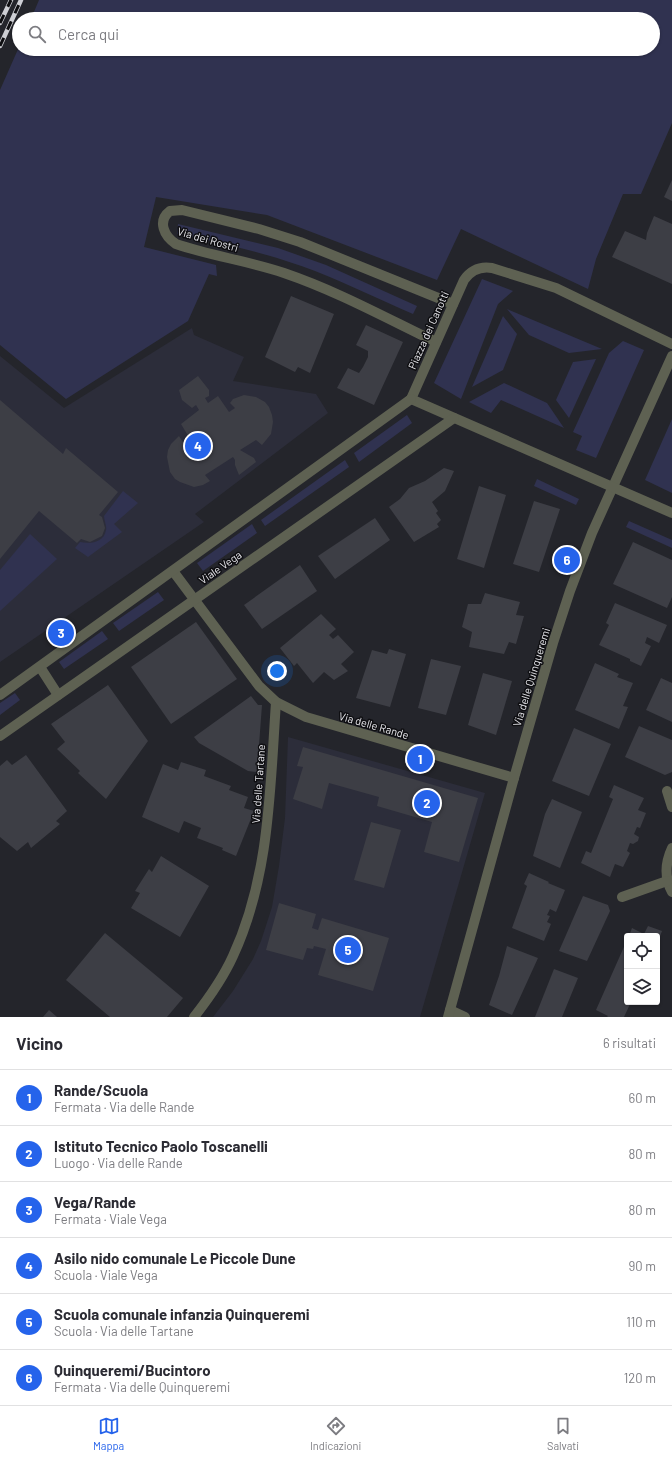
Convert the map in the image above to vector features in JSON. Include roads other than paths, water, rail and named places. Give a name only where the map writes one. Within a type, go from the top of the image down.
[{"type":"street","name":"Via dei Rostri","points":[[436,342],[329,291],[286,273],[176,244],[170,241],[164,232],[164,218],[170,211],[182,210],[300,242],[453,304]]},
{"type":"street","name":"Piazza dei Canotti","points":[[411,399],[464,280],[471,272],[481,267],[492,268],[556,288],[672,344]]},
{"type":"street","name":"Via delle Quinqueremi","points":[[449,1014],[514,778],[553,643],[570,591],[612,486],[672,356]]},
{"type":"street","points":[[0,695],[411,399],[672,513]]},
{"type":"street","name":"Viale Vega","points":[[0,736],[454,418]]},
{"type":"street","points":[[173,571],[259,686],[276,702]]},
{"type":"street","points":[[40,667],[58,695]]},
{"type":"street","name":"Via delle Rande","points":[[276,702],[306,717],[514,778]]},
{"type":"street","name":"Via delle Tartane","points":[[194,1017],[217,984],[233,957],[254,898],[262,863],[268,823],[276,702]]},
{"type":"street","points":[[667,791],[672,806]]},
{"type":"street","points":[[672,848],[668,856],[666,866],[667,880],[672,892]]},
{"type":"street","points":[[622,897],[667,880]]},
{"type":"street","points":[[449,1014],[465,1017]]},
{"type":"railway","points":[[0,23],[11,0]]},
{"type":"railway","points":[[16,12],[21,0]]},
{"type":"railway","points":[[0,46],[12,20]]},
{"type":"place","name":"Asilo nido comunale Le Piccole Dune","points":[[198,446]]},
{"type":"place","name":"Quinqueremi/Bucintoro","points":[[567,560]]},
{"type":"place","name":"Vega/Rande","points":[[61,633]]},
{"type":"place","name":"Rande/Scuola","points":[[420,759]]},
{"type":"place","name":"Istituto Tecnico Paolo Toscanelli","points":[[427,803]]},
{"type":"place","name":"Scuola comunale infanzia Quinqueremi","points":[[348,950]]}]
